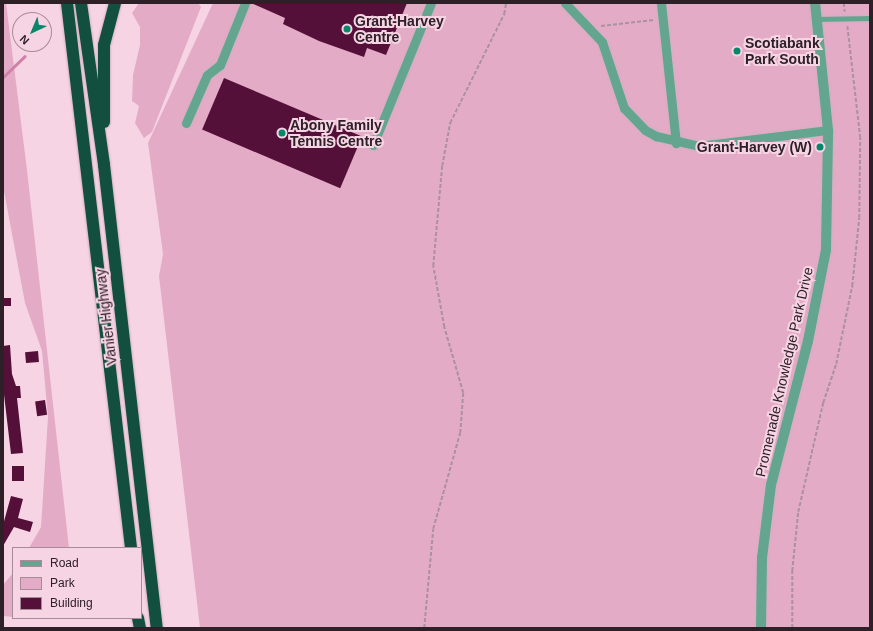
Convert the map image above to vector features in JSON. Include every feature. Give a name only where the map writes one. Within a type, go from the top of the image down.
[{"type":"highway","name":"Vanier Highway","points":[[67,3],[131,547]]},
{"type":"highway","name":"Vanier Highway","points":[[81,3],[104,165],[157,628]]},
{"type":"highway","points":[[104,165],[104,45],[115,3]]},
{"type":"street","points":[[186,124],[207,75],[220,65],[245,3]]},
{"type":"street","points":[[373,145],[431,3]]},
{"type":"street","points":[[565,3],[593,30],[606,52],[624,108],[644,130],[676,143],[699,146],[828,130]]},
{"type":"street","points":[[661,3],[676,143]]},
{"type":"street","name":"Promenade Knowledge Park Drive","points":[[761,628],[762,558],[771,485],[808,341],[826,250],[828,130],[815,3]]},
{"type":"lane","points":[[817,19],[870,18]]},
{"type":"path","points":[[424,628],[433,529],[460,433],[463,393],[443,320],[433,266],[442,166],[450,123],[504,14],[506,3]]},
{"type":"path","points":[[792,628],[792,571],[798,512],[819,417],[836,364],[852,286],[859,218],[860,138],[844,3]]},
{"type":"path","points":[[593,30],[599,26],[656,19]]},
{"type":"green space","points":[[3,3],[6,3],[27,170],[69,547],[30,547],[41,527],[48,417],[42,351],[25,303],[3,186]]},
{"type":"green space","points":[[139,3],[198,3],[201,7],[152,132],[144,138],[135,123],[139,106],[132,101],[133,75],[140,45],[140,27],[132,13]]},
{"type":"green space","points":[[213,3],[870,3],[870,628],[200,628],[159,276],[163,254],[148,143]]},
{"type":"green space","points":[[12,574],[12,617],[3,616],[3,585]]},
{"type":"building","name":"Grant-Harvey Centre","points":[[251,3],[407,3],[386,55],[367,48],[364,57],[319,41],[283,24],[285,18]]},
{"type":"building","name":"Abony Family Tennis Centre","points":[[224,78],[362,137],[340,188],[202,130]]},
{"type":"building","points":[[3,298],[11,298],[11,306],[3,306]]},
{"type":"building","points":[[10,345],[12,374],[16,386],[20,386],[21,398],[17,398],[23,453],[11,454],[3,386],[3,346]]},
{"type":"building","points":[[38,351],[39,362],[26,363],[25,352]]},
{"type":"building","points":[[45,400],[47,415],[37,416],[35,401]]},
{"type":"building","points":[[12,466],[24,466],[24,481],[12,481]]},
{"type":"building","points":[[11,496],[23,499],[18,518],[33,522],[30,532],[14,527],[3,546],[3,525]]},
{"type":"waterway","points":[[3,77],[25,56]]},
{"type":"place","name":"Grant-Harvey Centre","points":[[347,29]]},
{"type":"place","name":"Scotiabank Park South","points":[[737,51]]},
{"type":"place","name":"Abony Family Tennis Centre","points":[[282,133]]},
{"type":"place","name":"Grant-Harvey (W)","points":[[820,147]]}]
